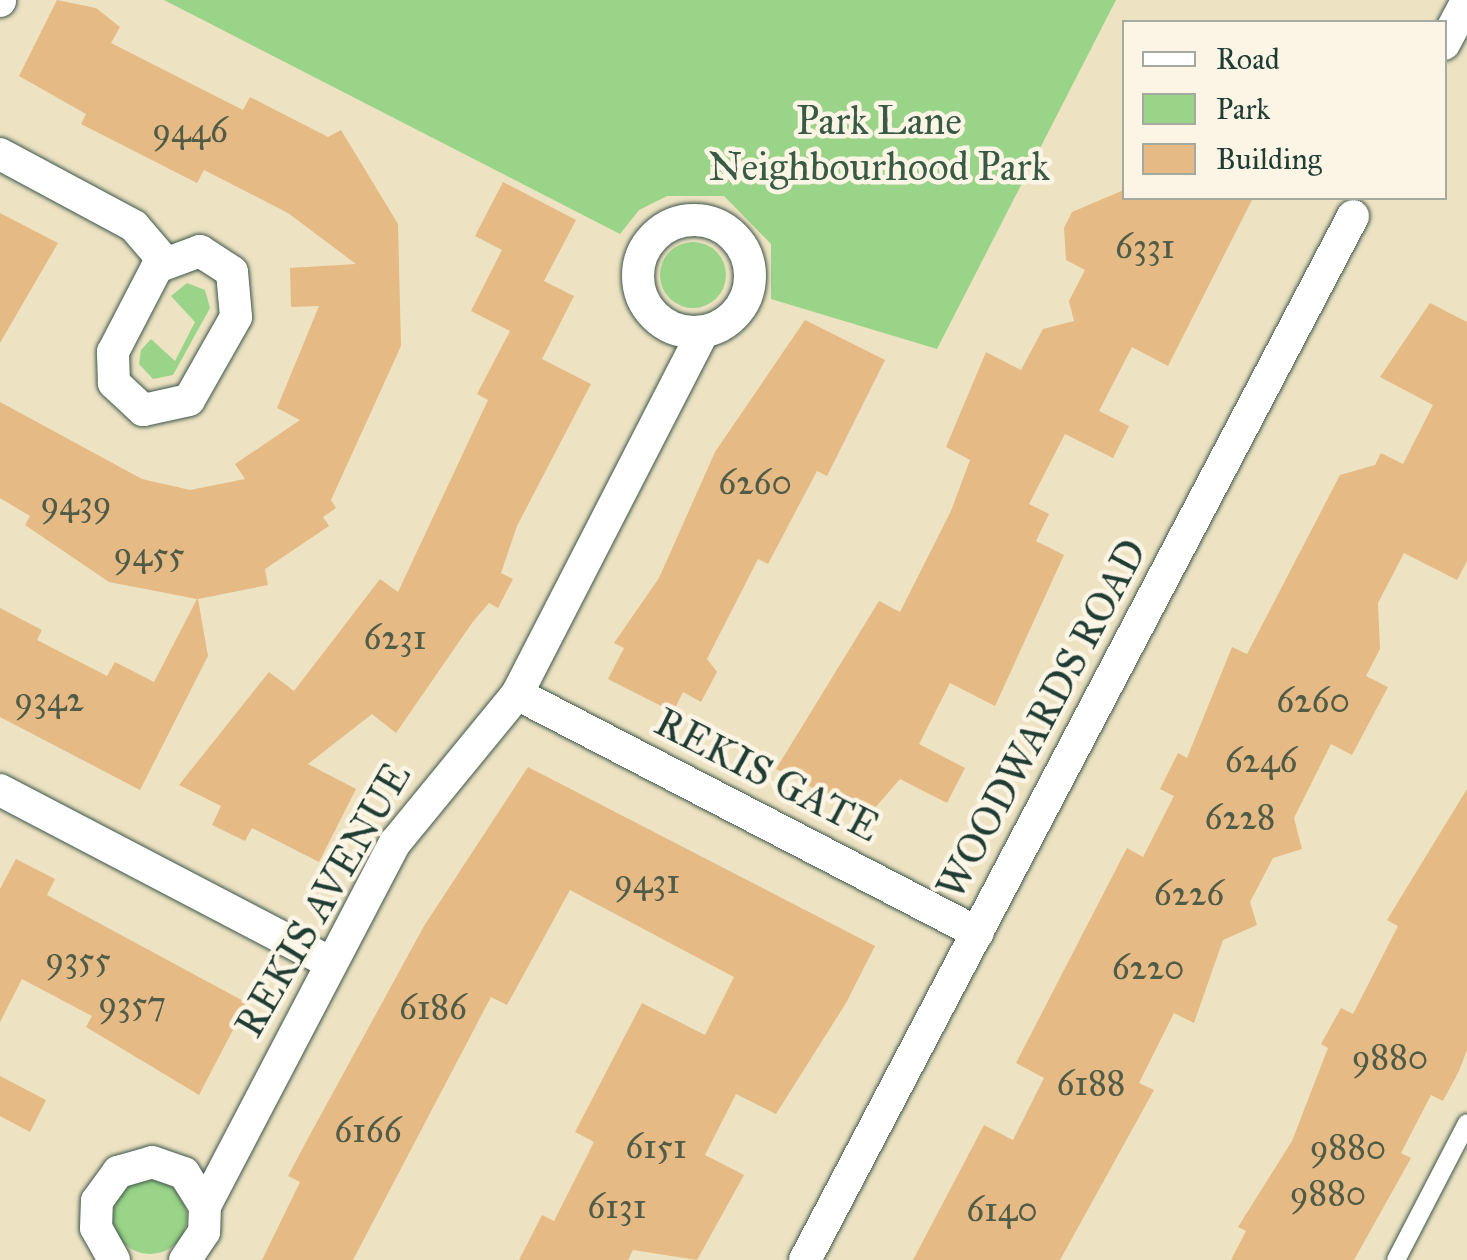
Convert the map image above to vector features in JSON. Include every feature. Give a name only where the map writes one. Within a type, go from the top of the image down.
[{"type":"street","points":[[1447,38],[1467,1]]},
{"type":"street","points":[[0,154],[134,226],[164,261]]},
{"type":"street","name":"WOODWARDS ROAD","points":[[805,1260],[1353,216]]},
{"type":"street","points":[[184,251],[214,256],[232,272],[240,301],[201,387],[160,412],[129,402],[110,368],[164,261],[184,251]]},
{"type":"street","name":"REKIS AVENUE","points":[[185,1260],[204,1232],[205,1206],[329,962],[420,804],[517,694],[703,332]]},
{"type":"street","name":"REKIS GATE","points":[[517,694],[978,933]]},
{"type":"street","points":[[0,790],[329,962]]},
{"type":"street","points":[[114,1260],[95,1219],[118,1172],[169,1165],[205,1206]]},
{"type":"lane","points":[[1396,1260],[1467,1122]]},
{"type":"green space","name":"Park Lane Neighbourhood Park","points":[[164,0],[1116,0],[937,349],[771,299],[771,244],[724,196],[667,196],[639,210],[620,234]]},
{"type":"green space","points":[[693,242],[717,251],[726,275],[717,299],[693,308],[669,299],[660,275],[669,251]]},
{"type":"green space","points":[[187,283],[205,290],[210,308],[173,375],[153,379],[139,364],[141,350],[151,339],[175,361],[195,322],[171,296]]},
{"type":"green space","points":[[150,1180],[176,1191],[187,1217],[176,1243],[150,1254],[124,1243],[113,1217],[124,1191]]},
{"type":"building","points":[[57,0],[96,8],[120,27],[111,43],[243,110],[250,97],[328,137],[341,130],[398,224],[401,346],[331,500],[336,508],[323,517],[329,526],[265,569],[268,585],[198,599],[208,656],[140,790],[0,717],[0,608],[42,630],[37,640],[107,676],[115,662],[154,682],[197,599],[109,582],[25,525],[30,516],[0,498],[0,402],[142,479],[190,490],[245,479],[235,464],[300,420],[277,408],[319,306],[291,307],[290,268],[356,264],[288,213],[204,170],[197,183],[81,124],[86,114],[19,76]]},
{"type":"building","points":[[503,182],[576,220],[544,281],[574,296],[542,359],[591,384],[517,526],[501,573],[513,579],[498,608],[489,603],[472,623],[396,733],[372,714],[308,764],[356,789],[319,862],[252,828],[245,841],[212,825],[221,806],[179,785],[269,672],[294,691],[380,579],[398,592],[488,400],[477,394],[510,331],[471,311],[502,250],[475,236]]},
{"type":"building","points":[[1122,191],[1122,200],[1252,200],[1168,366],[1132,347],[1099,411],[1129,426],[1113,458],[1065,434],[1029,504],[1049,514],[1036,541],[1064,555],[995,706],[950,683],[919,744],[965,768],[947,803],[900,779],[868,816],[776,769],[879,601],[900,612],[951,511],[970,460],[946,447],[986,352],[1021,370],[1043,329],[1074,321],[1069,301],[1085,270],[1066,260],[1064,228],[1072,212]]},
{"type":"building","points":[[0,213],[58,243],[0,343]]},
{"type":"building","points":[[1430,303],[1467,322],[1467,561],[1457,580],[1404,553],[1378,603],[1380,649],[1366,676],[1388,687],[1352,755],[1331,744],[1294,818],[1302,849],[1273,858],[1250,902],[1257,925],[1223,940],[1194,1023],[1174,1013],[1139,1083],[1154,1090],[1060,1260],[913,1260],[984,1125],[1013,1140],[1044,1078],[1016,1063],[1127,848],[1143,857],[1174,796],[1160,789],[1178,753],[1187,758],[1232,647],[1247,654],[1340,475],[1375,465],[1381,453],[1403,464],[1433,405],[1380,377]]},
{"type":"building","points":[[805,320],[885,360],[827,476],[817,471],[768,564],[758,559],[707,659],[717,672],[701,702],[683,692],[673,712],[608,679],[624,648],[614,643],[659,578],[715,452]]},
{"type":"building","points":[[528,767],[875,946],[846,1003],[776,1114],[736,1094],[705,1155],[744,1175],[697,1260],[633,1250],[628,1260],[519,1260],[542,1215],[554,1221],[594,1142],[575,1132],[642,1003],[705,1035],[734,977],[570,890],[507,1005],[491,997],[353,1260],[262,1260],[300,1182],[288,1176],[306,1142],[424,926]]},
{"type":"building","points":[[1467,789],[1467,1050],[1459,1071],[1443,1101],[1431,1095],[1401,1153],[1411,1158],[1354,1260],[1231,1260],[1246,1231],[1238,1227],[1292,1141],[1328,1048],[1321,1044],[1341,1008],[1353,1014],[1398,926],[1387,920]]},
{"type":"building","points":[[16,859],[55,879],[47,895],[247,1003],[199,1095],[86,1027],[92,1016],[22,979],[0,1022],[0,889]]},
{"type":"building","points":[[0,1076],[46,1100],[30,1132],[0,1116]]}]
